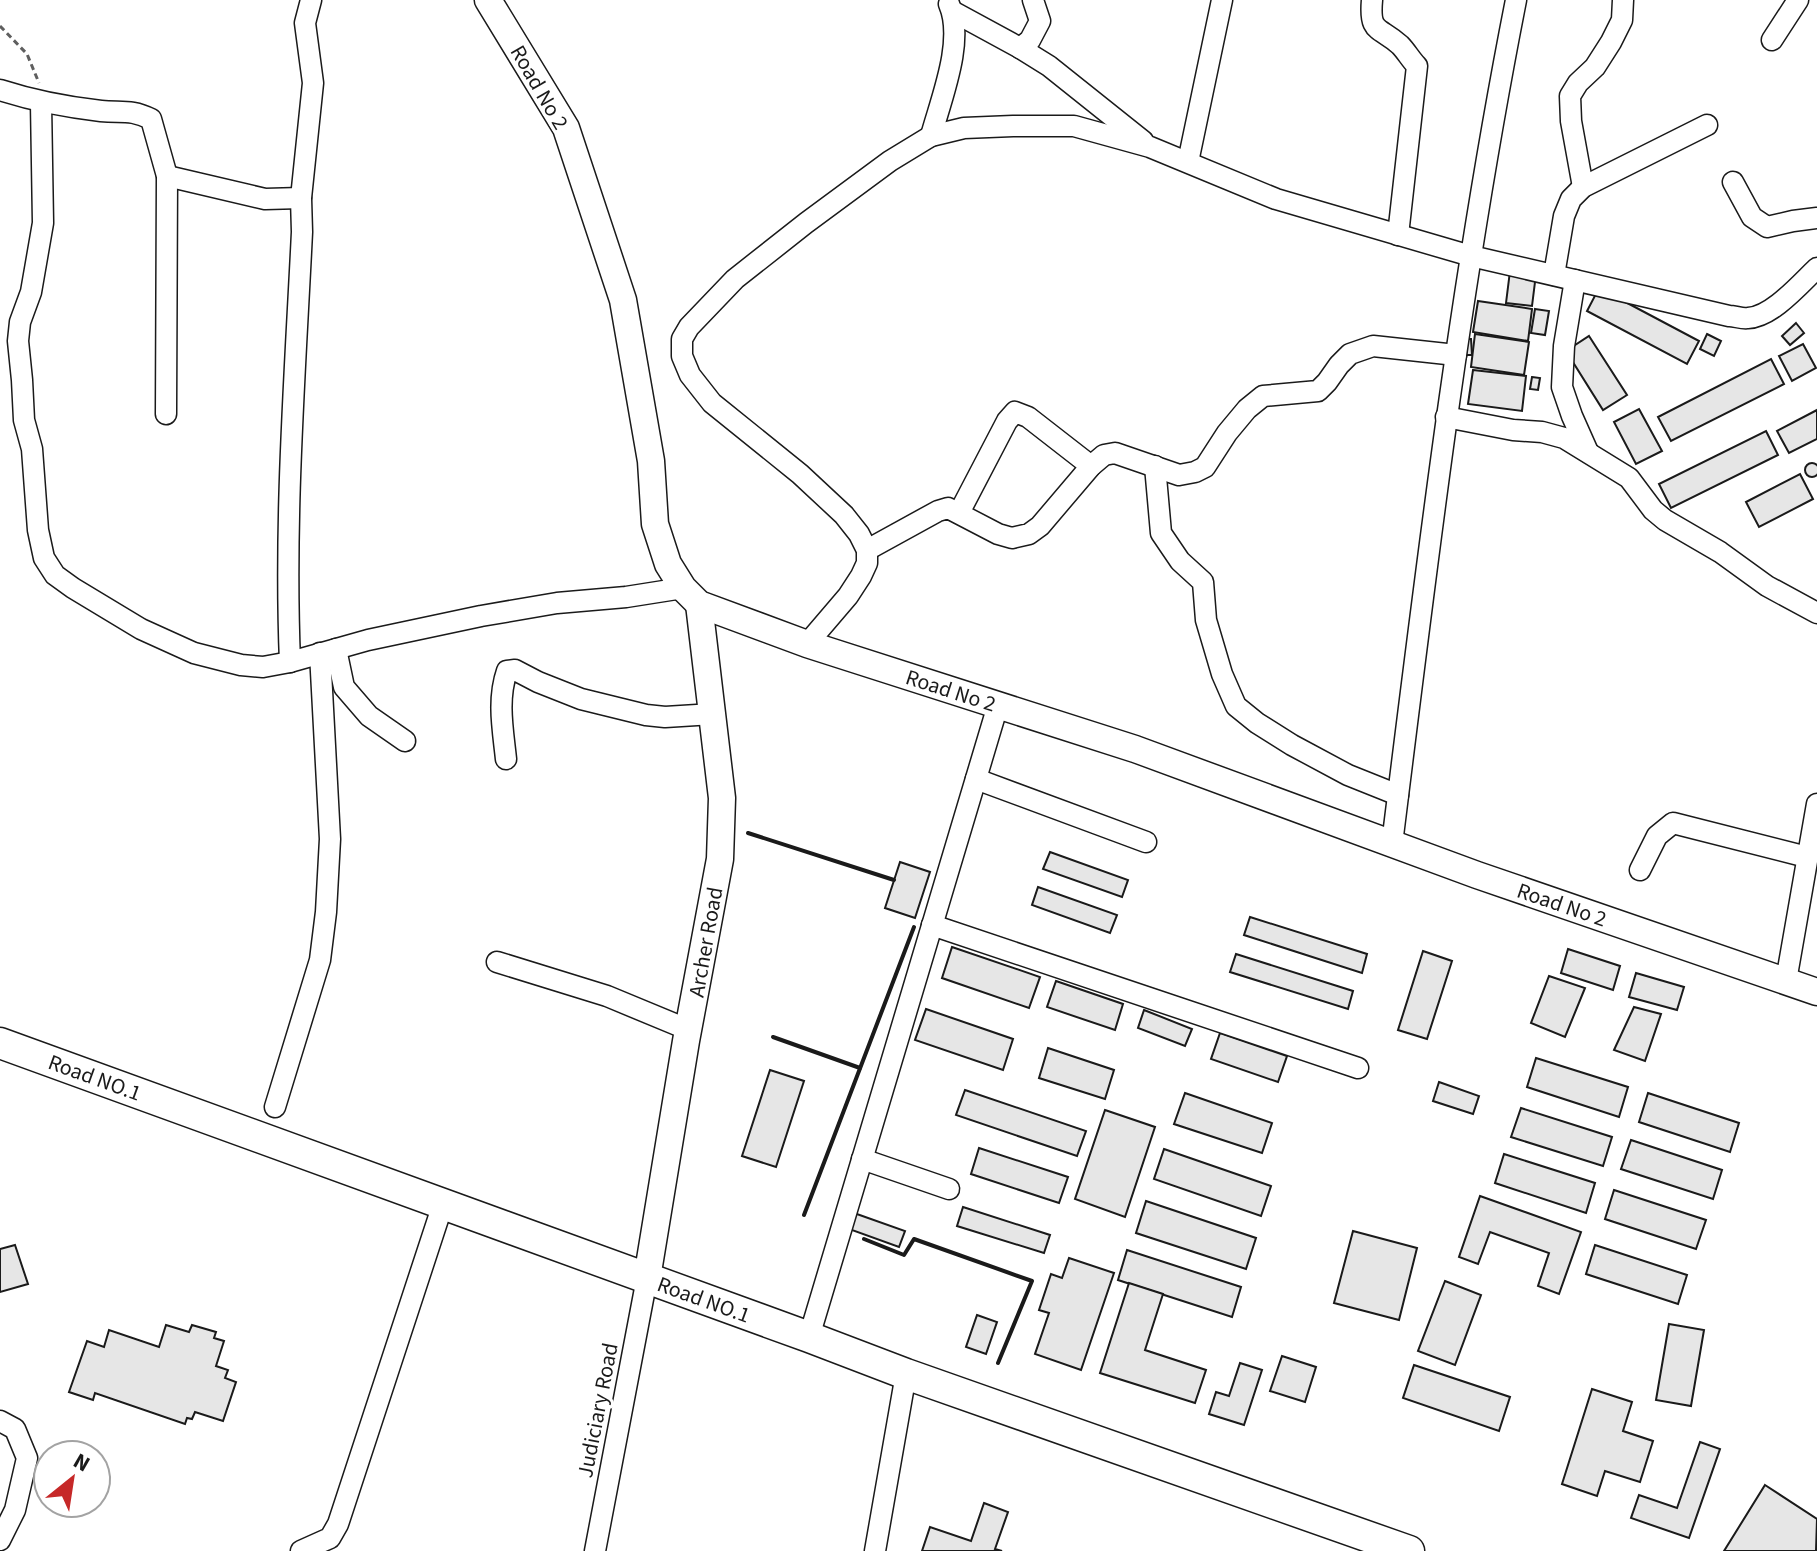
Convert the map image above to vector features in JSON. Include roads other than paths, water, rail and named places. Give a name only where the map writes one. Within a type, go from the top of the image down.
[{"type":"highway","name":"Road NO.1","points":[[0,1043],[906,1374],[1409,1551]]},
{"type":"main road","name":"Road No 2","points":[[488,0],[566,128],[623,300],[651,461],[655,524],[668,564],[691,596],[807,644],[1135,749],[1477,875],[1817,992]]},
{"type":"main road","name":"Archer Road","points":[[647,1278],[720,859],[722,798],[713,714],[691,596]]},
{"type":"street","points":[[290,662],[291,462],[301,198],[313,83],[305,23],[311,0]]},
{"type":"street","points":[[1020,48],[1030,40],[1040,21],[1033,0]]},
{"type":"street","points":[[1188,162],[1222,0]]},
{"type":"street","points":[[1372,0],[1371,19],[1374,27],[1401,46],[1417,66],[1398,235]]},
{"type":"street","points":[[1392,844],[1446,417],[1516,0]]},
{"type":"street","points":[[1583,187],[1571,121],[1570,96],[1611,42],[1622,20],[1623,0]]},
{"type":"street","points":[[1772,40],[1798,0]]},
{"type":"street","points":[[950,5],[1077,87],[1150,147]]},
{"type":"street","points":[[931,136],[954,52],[950,5]]},
{"type":"street","points":[[0,90],[41,103],[106,112],[136,112],[151,119],[167,176],[166,414]]},
{"type":"street","points":[[41,103],[43,223],[31,292],[20,322],[18,341],[24,420],[32,449],[38,530],[44,558],[55,575],[141,629],[194,653],[241,665],[263,667],[368,640],[557,603],[691,596]]},
{"type":"street","points":[[1588,452],[1562,387],[1564,216],[1571,199],[1583,187],[1707,125]]},
{"type":"street","points":[[807,644],[861,576],[867,563],[867,550],[844,515],[800,474],[712,403],[690,375],[682,356],[682,339],[689,327],[735,279],[890,161],[931,136],[964,128],[1074,126],[1150,147],[1276,199],[1398,235],[1471,256],[1729,316],[1749,318],[1763,315],[1817,268]]},
{"type":"street","points":[[167,176],[265,199],[301,198]]},
{"type":"street","points":[[1733,182],[1752,217],[1767,227],[1817,218]]},
{"type":"street","points":[[867,550],[948,508],[998,534],[1012,538],[1029,534],[1040,526],[1104,455],[1115,453],[1179,475],[1195,472],[1205,467],[1227,433],[1247,409],[1263,396],[1318,391],[1350,354],[1361,349],[1373,346],[1456,355]]},
{"type":"street","points":[[959,513],[1007,421],[1015,412],[1028,417],[1091,466]]},
{"type":"street","points":[[1446,417],[1564,438],[1629,478],[1653,510],[1665,520],[1720,552],[1767,586],[1817,613]]},
{"type":"street","points":[[1155,466],[1161,533],[1180,561],[1203,582],[1206,620],[1222,674],[1236,706],[1292,745],[1348,775],[1398,795]]},
{"type":"street","points":[[328,651],[344,687],[369,716],[405,741]]},
{"type":"street","points":[[275,1107],[320,960],[326,912],[330,839],[328,651]]},
{"type":"street","points":[[506,759],[501,708],[507,671],[515,670],[581,699],[646,715],[713,714]]},
{"type":"street","points":[[809,1337],[998,705]]},
{"type":"street","points":[[976,779],[1146,842]]},
{"type":"street","points":[[1786,981],[1817,804]]},
{"type":"street","points":[[1640,870],[1657,836],[1673,823],[1807,857]]},
{"type":"street","points":[[932,925],[1358,1068]]},
{"type":"street","points":[[497,962],[607,996],[689,1030]]},
{"type":"street","points":[[862,1159],[949,1189]]},
{"type":"street","points":[[301,1551],[330,1538],[338,1524],[443,1204]]},
{"type":"street","name":"Judiciary Road","points":[[595,1551],[647,1278]]},
{"type":"street","points":[[875,1551],[906,1374]]},
{"type":"street","points":[[0,1421],[15,1429],[27,1458],[15,1510],[0,1540]]}]
